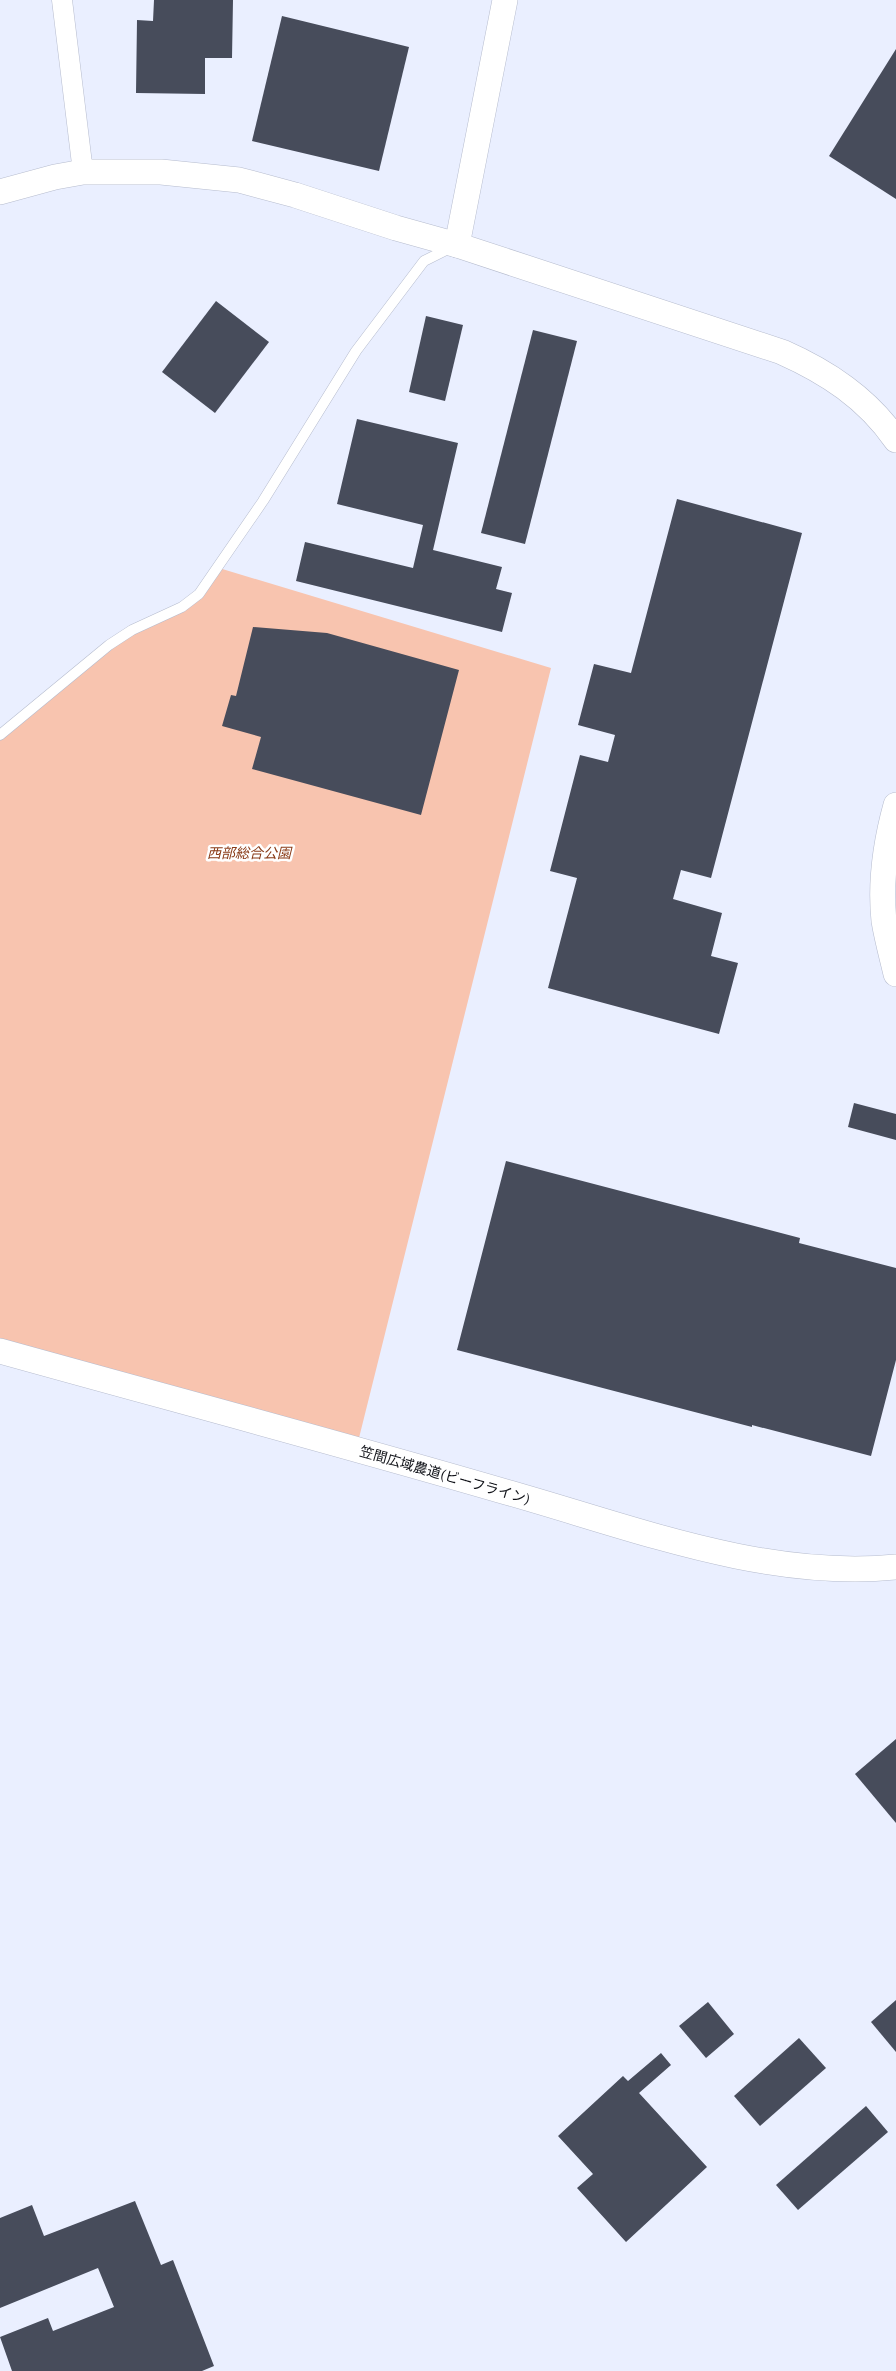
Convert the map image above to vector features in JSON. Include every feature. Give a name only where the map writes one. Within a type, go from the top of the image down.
[{"type":"street","points":[[62,0],[83,172]]},
{"type":"street","points":[[457,245],[505,0]]},
{"type":"street","points":[[0,192],[55,177],[83,172],[161,172],[239,180],[295,195],[396,228],[457,245],[782,352],[818,368],[845,387],[874,412],[896,440]]},
{"type":"street","points":[[896,805],[890,828],[884,878],[884,920],[896,974]]},
{"type":"street","name":"笠間広域農道(ビーフライン)","points":[[0,1351],[506,1492],[658,1537],[739,1556],[830,1569],[896,1567]]},
{"type":"lane","points":[[0,735],[109,645],[132,630],[182,607],[199,594],[263,501],[356,352],[424,261],[457,245]]},
{"type":"shaded area","points":[[0,0],[896,0],[896,2371],[0,2371]]},
{"type":"green space","name":"西部総合公園","points":[[219,568],[551,668],[356,1450],[0,1351],[0,735],[109,645],[182,607]]},
{"type":"building","points":[[154,0],[233,0],[232,58],[205,58],[205,94],[136,93],[137,20],[153,21]]},
{"type":"building","points":[[282,16],[409,47],[379,171],[252,141]]},
{"type":"building","points":[[896,49],[896,199],[829,156]]},
{"type":"building","points":[[216,301],[269,342],[215,413],[162,372]]},
{"type":"building","points":[[426,316],[463,325],[445,401],[409,392]]},
{"type":"building","points":[[533,330],[577,341],[525,544],[481,533]]},
{"type":"building","points":[[357,419],[458,443],[433,550],[502,567],[496,589],[512,593],[502,632],[296,581],[305,542],[413,568],[423,525],[337,504]]},
{"type":"building","points":[[677,499],[802,533],[711,878],[681,870],[673,899],[722,913],[711,956],[738,963],[719,1034],[548,988],[577,878],[550,871],[580,755],[608,762],[615,735],[578,725],[594,664],[631,673]]},
{"type":"building","points":[[253,627],[327,633],[459,670],[421,815],[252,769],[261,737],[222,726],[231,695],[236,696]]},
{"type":"building","points":[[854,1103],[896,1114],[896,1140],[848,1127]]},
{"type":"building","points":[[506,1161],[800,1238],[799,1243],[896,1268],[896,1360],[871,1456],[457,1350]]},
{"type":"building","points":[[896,1739],[896,1823],[855,1774]]},
{"type":"building","points":[[896,2000],[896,2052],[871,2022]]},
{"type":"building","points":[[708,2002],[734,2034],[706,2058],[679,2026]]},
{"type":"building","points":[[799,2038],[826,2068],[760,2126],[734,2096]]},
{"type":"building","points":[[661,2053],[671,2065],[639,2093],[707,2167],[626,2242],[577,2188],[593,2174],[558,2136],[623,2076],[628,2081]]},
{"type":"building","points":[[866,2106],[888,2132],[798,2210],[776,2185]]},
{"type":"building","points":[[135,2201],[161,2265],[173,2260],[214,2366],[202,2371],[12,2371],[0,2337],[48,2318],[53,2331],[114,2307],[98,2268],[0,2308],[0,2218],[32,2205],[44,2236]]}]
